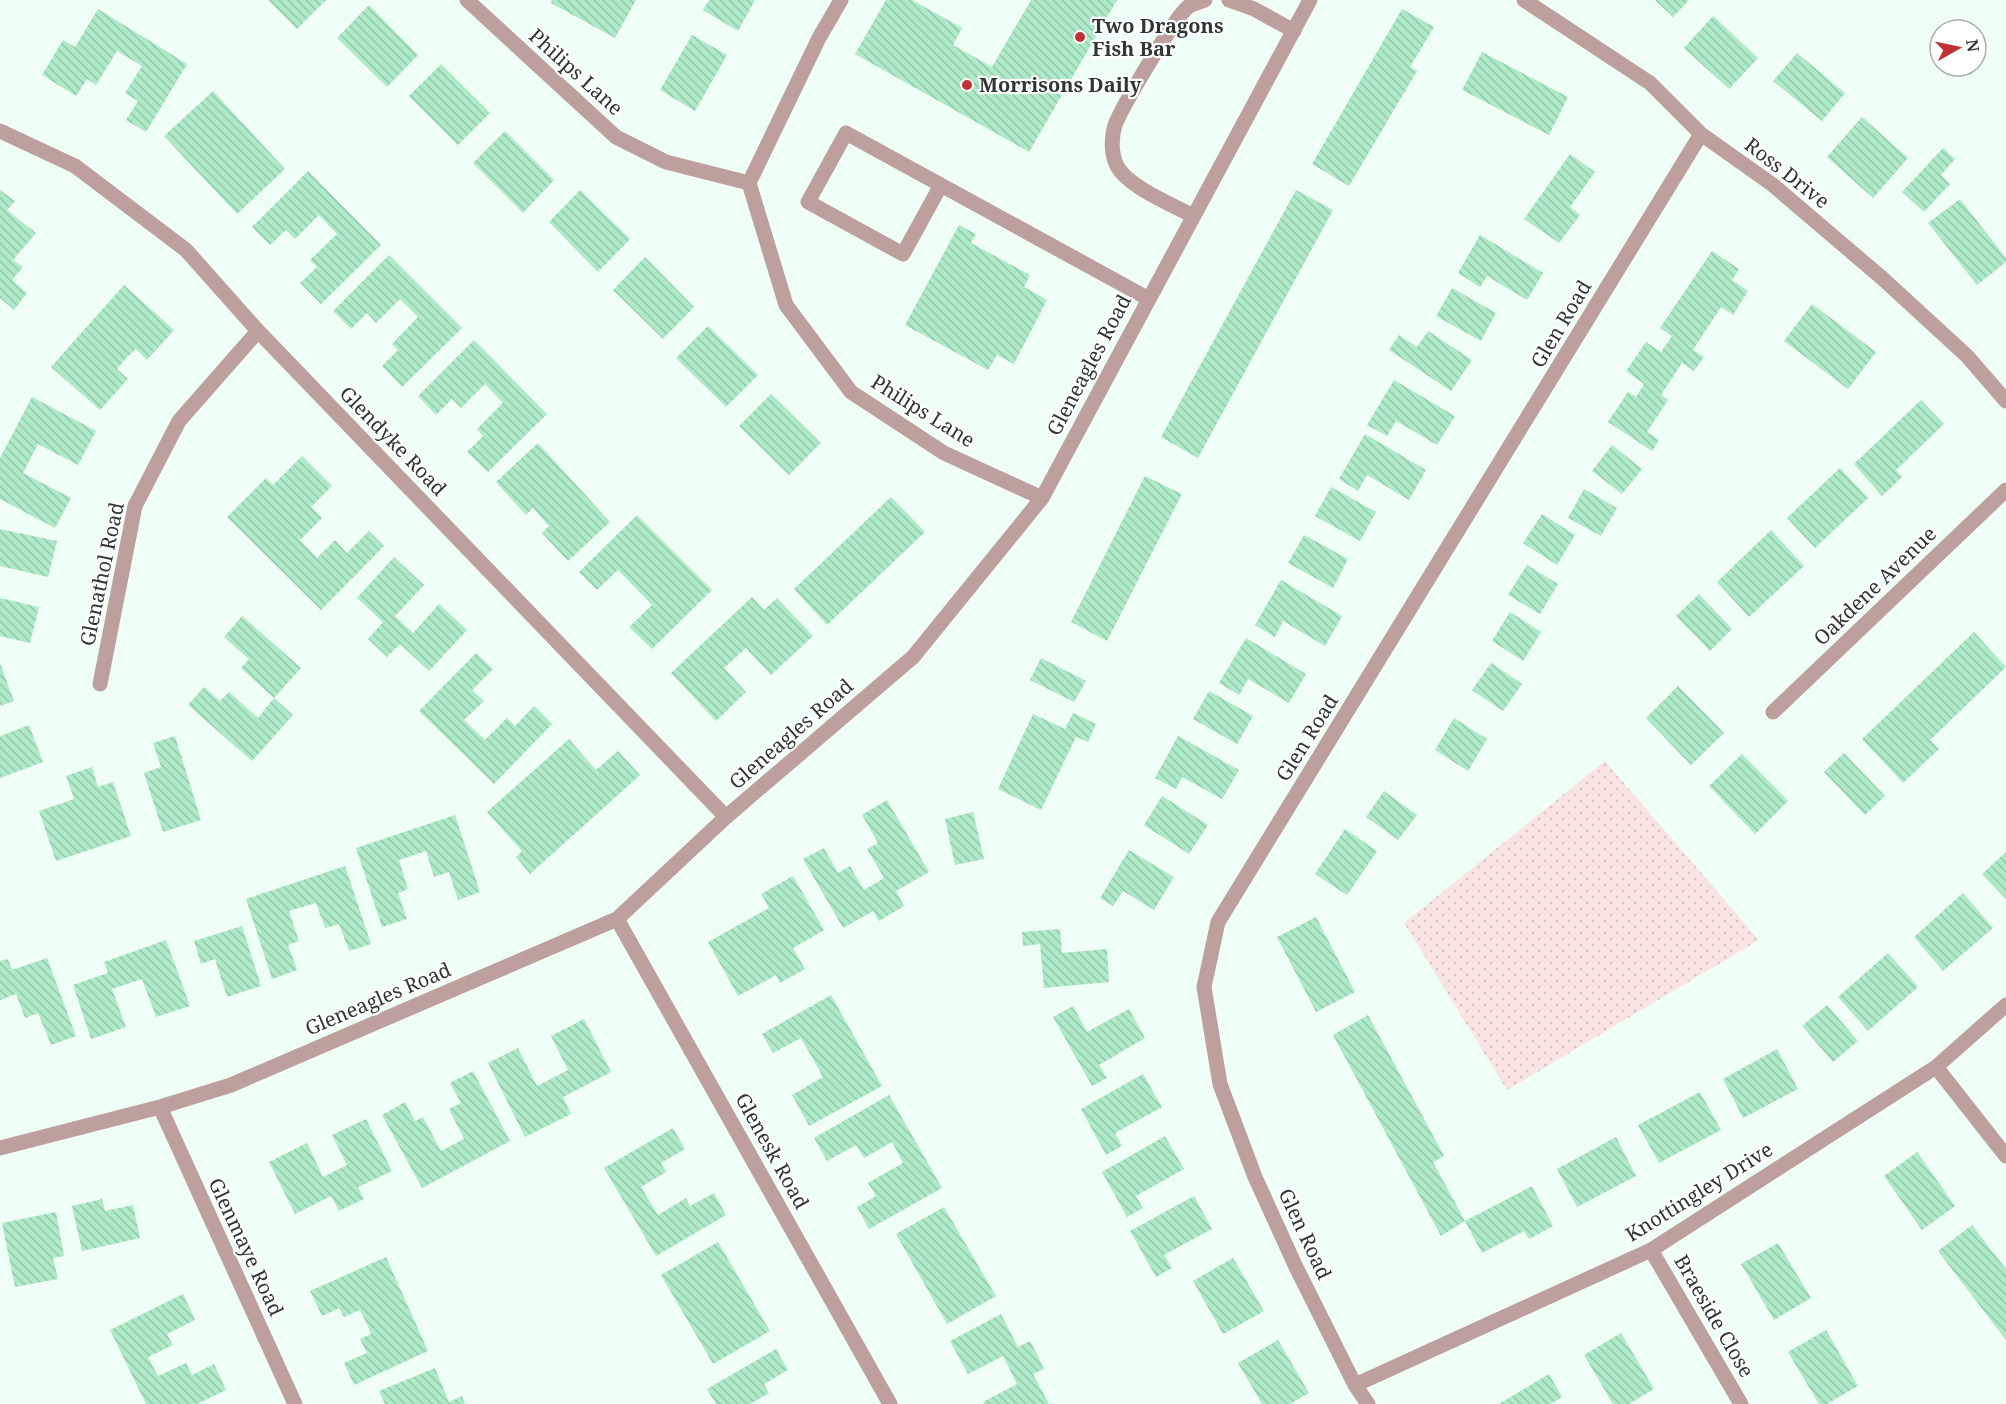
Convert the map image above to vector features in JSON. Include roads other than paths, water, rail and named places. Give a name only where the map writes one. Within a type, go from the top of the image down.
[{"type":"street","name":"Philips Lane","points":[[467,0],[616,137],[666,162],[748,183],[786,305],[851,392],[944,453],[1042,498]]},
{"type":"street","points":[[748,183],[819,38],[842,0]]},
{"type":"street","points":[[1193,216],[1130,180],[1117,167],[1112,141],[1115,126],[1171,28],[1188,8],[1205,0]]},
{"type":"street","points":[[1229,0],[1254,9],[1294,31]]},
{"type":"street","name":"Gleneagles Road","points":[[0,1148],[160,1107],[231,1085],[617,919],[726,817],[913,657],[1042,498],[1310,0]]},
{"type":"street","name":"Ross Drive","points":[[1524,0],[1650,83],[1701,134],[1773,185],[1882,278],[1967,356],[2006,401]]},
{"type":"street","name":"Glendyke Road","points":[[0,131],[75,166],[186,250],[258,331],[726,817]]},
{"type":"street","points":[[940,185],[903,254],[808,202],[846,133],[1149,299]]},
{"type":"street","name":"Glen Road","points":[[1368,1404],[1354,1386],[1295,1265],[1255,1177],[1220,1084],[1204,987],[1218,922],[1701,134]]},
{"type":"street","name":"Glenathol Road","points":[[100,684],[135,506],[179,420],[258,331]]},
{"type":"street","name":"Oakdene Avenue","points":[[1773,712],[2006,490]]},
{"type":"street","name":"Glenesk Road","points":[[617,919],[890,1404]]},
{"type":"street","name":"Knottingley Drive","points":[[1354,1386],[1651,1250],[1936,1067],[2006,1005]]},
{"type":"street","points":[[1936,1067],[2006,1156]]},
{"type":"street","name":"Glenmaye Road","points":[[160,1107],[295,1404]]},
{"type":"street","name":"Braeside Close","points":[[1651,1250],[1741,1404]]},
{"type":"place","name":"Two Dragons Fish Bar","points":[[1080,37]]},
{"type":"place","name":"Morrisons Daily","points":[[967,85]]}]
